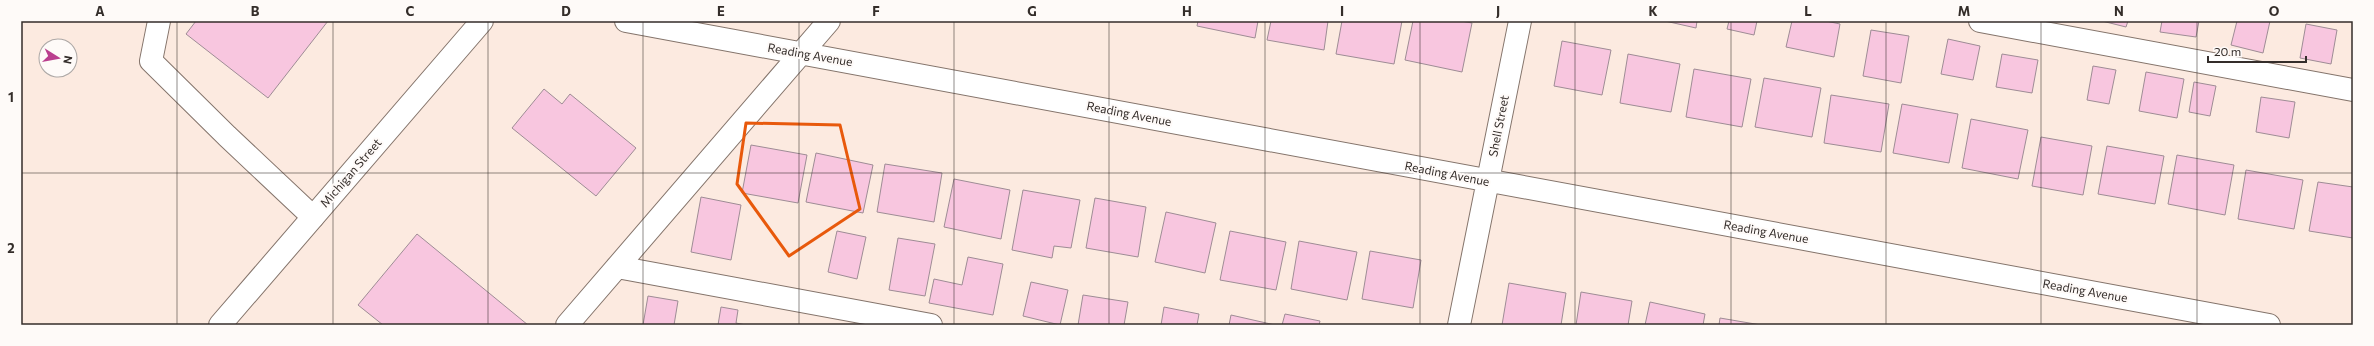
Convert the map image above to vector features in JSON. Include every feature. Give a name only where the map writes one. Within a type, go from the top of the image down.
[{"type":"street","points":[[159,21],[151,61],[227,136],[313,217]]},
{"type":"street","name":"Michigan Street","points":[[220,325],[482,21]]},
{"type":"street","name":"Reading Avenue","points":[[626,21],[678,26],[801,53],[2269,325]]},
{"type":"street","points":[[568,325],[829,21]]},
{"type":"street","name":"Shell Street","points":[[1459,325],[1520,21]]},
{"type":"street","points":[[1980,21],[2353,90]]},
{"type":"street","points":[[617,268],[931,325]]},
{"type":"highlighted area","points":[[746,123],[840,125],[860,209],[789,256],[737,184]]},
{"type":"building","points":[[196,21],[328,21],[268,98],[186,34]]},
{"type":"building","points":[[1198,21],[1258,21],[1255,38],[1197,26]]},
{"type":"building","points":[[1271,21],[1328,21],[1324,50],[1267,40]]},
{"type":"building","points":[[1342,21],[1402,21],[1394,64],[1336,54]]},
{"type":"building","points":[[1413,21],[1461,21],[1472,23],[1462,72],[1405,60]]},
{"type":"building","points":[[1665,21],[1697,21],[1696,28]]},
{"type":"building","points":[[1729,21],[1757,21],[1754,35],[1727,29]]},
{"type":"building","points":[[1792,21],[1826,21],[1840,24],[1834,57],[1786,47]]},
{"type":"building","points":[[2102,21],[2128,21],[2126,27]]},
{"type":"building","points":[[2162,21],[2199,21],[2196,37],[2160,32]]},
{"type":"building","points":[[2237,21],[2270,21],[2263,53],[2231,45]]},
{"type":"building","points":[[2306,24],[2337,30],[2331,64],[2300,58]]},
{"type":"building","points":[[1871,30],[1909,36],[1901,83],[1863,76]]},
{"type":"building","points":[[1948,39],[1980,46],[1973,80],[1941,74]]},
{"type":"building","points":[[1562,41],[1611,50],[1602,95],[1554,86]]},
{"type":"building","points":[[1628,54],[1680,64],[1671,112],[1620,103]]},
{"type":"building","points":[[2002,54],[2038,60],[2032,93],[1996,87]]},
{"type":"building","points":[[2093,66],[2116,70],[2109,104],[2087,100]]},
{"type":"building","points":[[1694,69],[1751,79],[1742,127],[1686,117]]},
{"type":"building","points":[[2146,72],[2184,79],[2177,118],[2139,111]]},
{"type":"building","points":[[1764,78],[1821,88],[1812,137],[1755,127]]},
{"type":"building","points":[[2194,82],[2216,86],[2210,116],[2189,112]]},
{"type":"building","points":[[544,89],[562,104],[570,94],[636,148],[596,196],[512,128]]},
{"type":"building","points":[[1831,95],[1889,104],[1881,152],[1824,143]]},
{"type":"building","points":[[2261,97],[2295,102],[2289,138],[2256,132]]},
{"type":"building","points":[[1902,104],[1958,114],[1949,163],[1893,153]]},
{"type":"building","points":[[1971,119],[2028,130],[2018,179],[1962,168]]},
{"type":"building","points":[[2041,137],[2092,146],[2083,195],[2032,186]]},
{"type":"building","points":[[751,145],[807,155],[798,203],[742,193]]},
{"type":"building","points":[[2107,146],[2164,156],[2155,204],[2098,194]]},
{"type":"building","points":[[816,153],[873,165],[863,213],[806,202]]},
{"type":"building","points":[[2177,155],[2234,165],[2225,215],[2168,204]]},
{"type":"building","points":[[885,164],[942,173],[934,222],[877,212]]},
{"type":"building","points":[[2246,170],[2303,180],[2294,229],[2238,219]]},
{"type":"building","points":[[954,179],[1010,190],[1001,239],[944,227]]},
{"type":"building","points":[[2318,182],[2353,187],[2353,238],[2309,231]]},
{"type":"building","points":[[1023,190],[1080,200],[1071,248],[1054,246],[1052,258],[1012,250]]},
{"type":"building","points":[[701,197],[741,205],[731,260],[691,252]]},
{"type":"building","points":[[1095,198],[1146,207],[1138,257],[1086,248]]},
{"type":"building","points":[[1166,212],[1216,223],[1205,273],[1155,262]]},
{"type":"building","points":[[837,231],[866,237],[857,279],[828,272]]},
{"type":"building","points":[[1230,231],[1286,242],[1276,290],[1220,280]]},
{"type":"building","points":[[417,234],[528,325],[383,325],[358,305]]},
{"type":"building","points":[[898,238],[935,244],[925,296],[889,290]]},
{"type":"building","points":[[1299,241],[1357,252],[1347,300],[1291,289]]},
{"type":"building","points":[[1370,251],[1421,260],[1413,308],[1362,299]]},
{"type":"building","points":[[968,257],[1003,264],[993,315],[929,303],[934,279],[962,285]]},
{"type":"building","points":[[1031,282],[1068,290],[1060,325],[1023,316]]},
{"type":"building","points":[[1509,283],[1566,293],[1561,325],[1502,325]]},
{"type":"building","points":[[1581,292],[1632,301],[1628,325],[1576,325]]},
{"type":"building","points":[[1083,295],[1128,302],[1124,325],[1078,325]]},
{"type":"building","points":[[648,296],[678,301],[674,325],[643,325]]},
{"type":"building","points":[[1650,302],[1705,314],[1703,325],[1645,325]]},
{"type":"building","points":[[721,307],[738,310],[736,323],[746,325],[718,325]]},
{"type":"building","points":[[1164,307],[1199,314],[1197,325],[1161,325]]},
{"type":"building","points":[[1285,314],[1320,321],[1319,325],[1282,325]]},
{"type":"building","points":[[1231,315],[1275,325],[1229,325]]},
{"type":"building","points":[[1720,318],[1761,325],[1719,325]]}]
